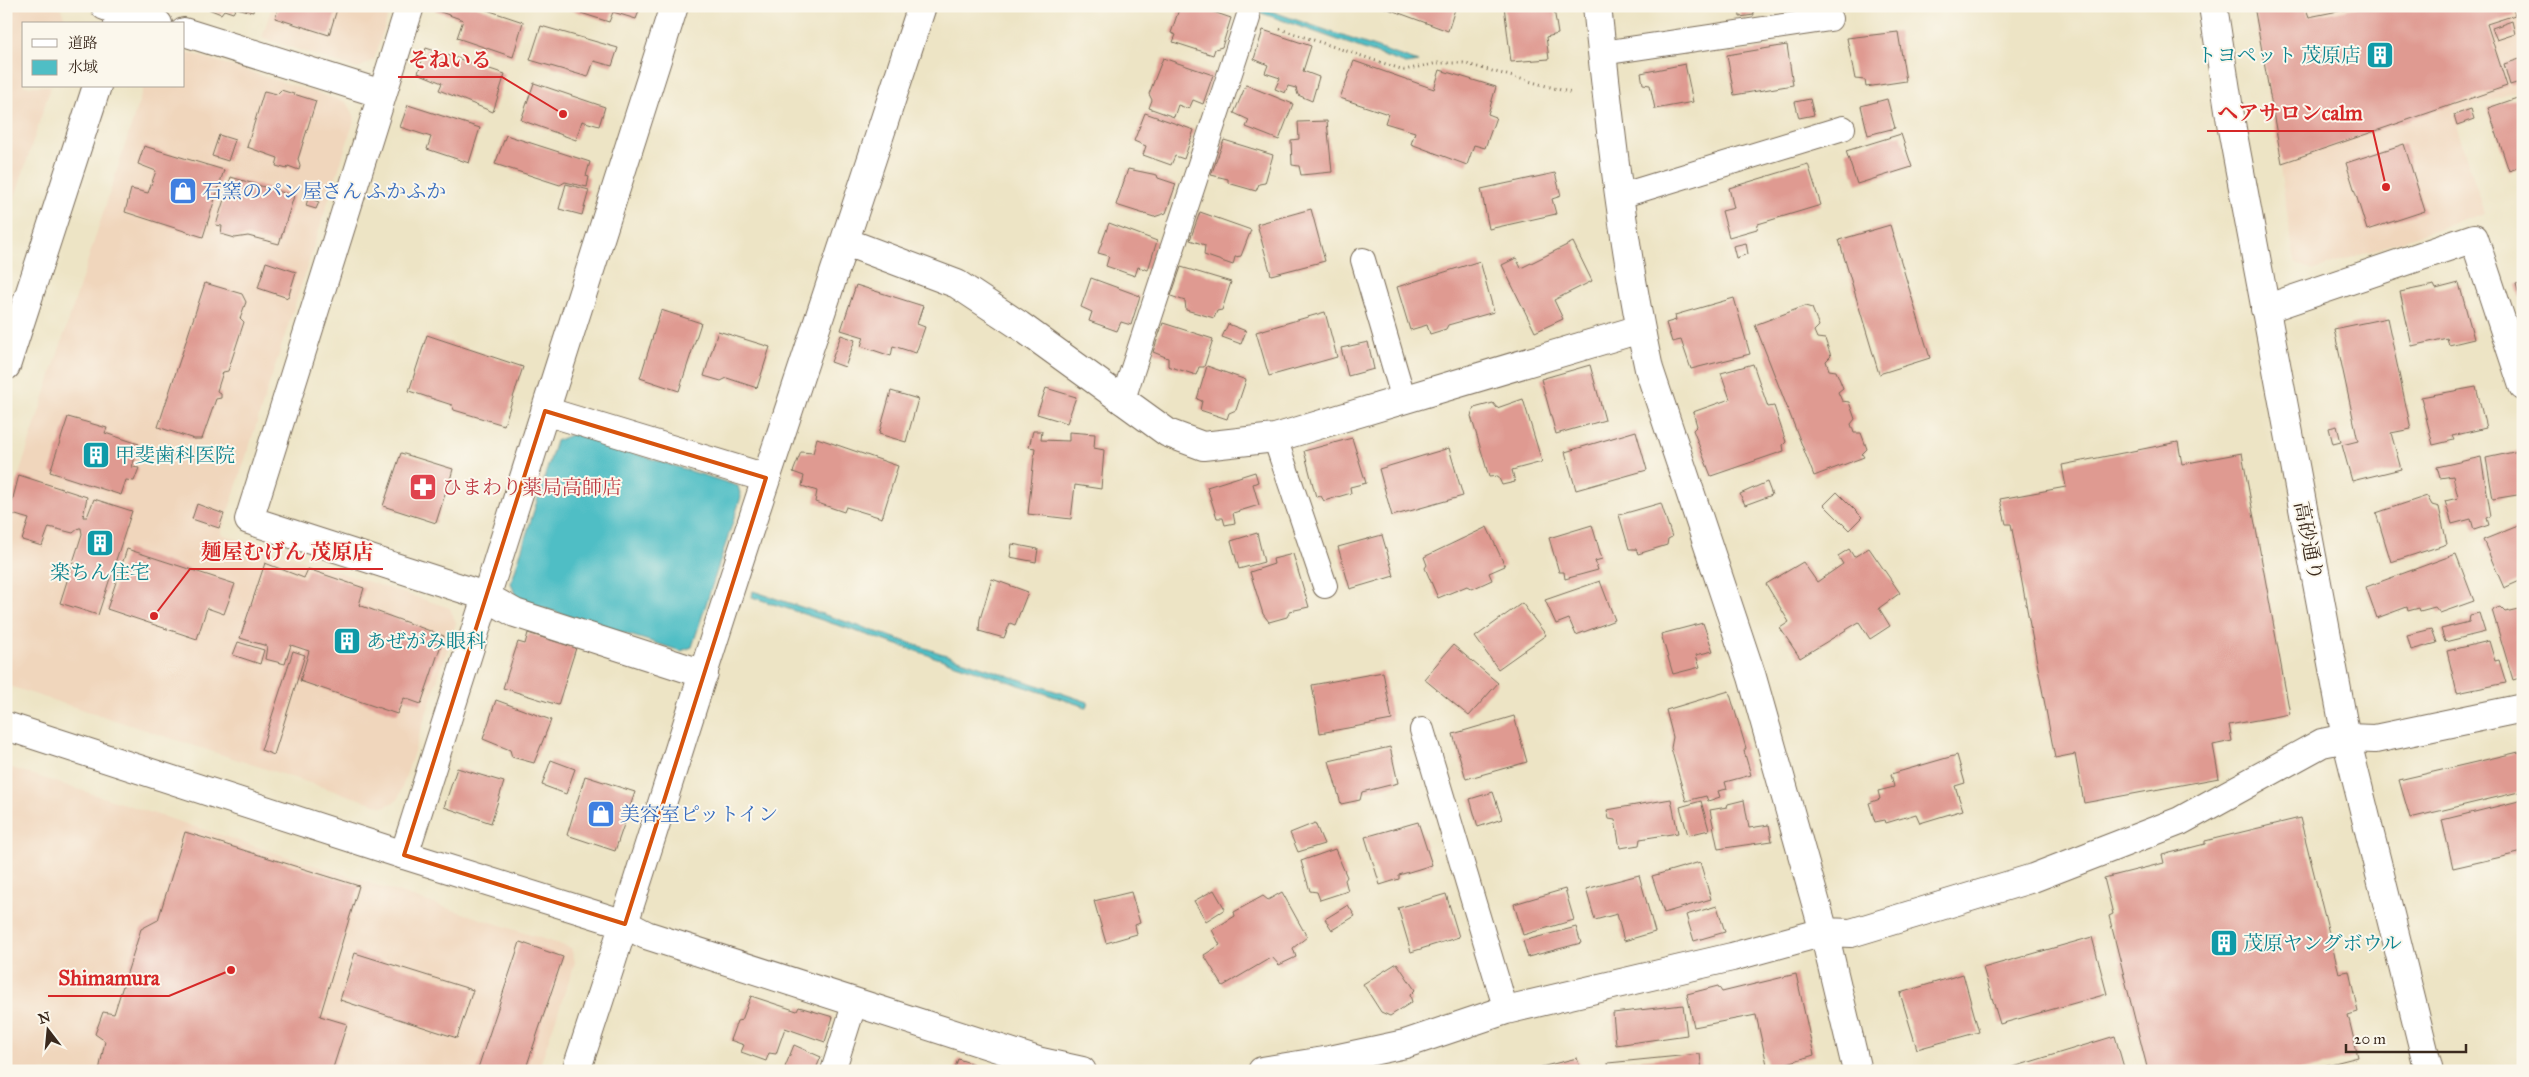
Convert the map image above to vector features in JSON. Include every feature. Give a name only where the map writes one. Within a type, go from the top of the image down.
[{"type":"street","points":[[410,6],[249,520],[485,596],[515,613],[704,674]]},
{"type":"street","points":[[404,855],[674,6]]},
{"type":"street","points":[[576,1071],[625,924],[766,478],[846,242],[922,6]]},
{"type":"street","points":[[1597,6],[1606,103],[1640,329],[1649,369],[1752,677],[1824,932],[1857,1071]]},
{"type":"street","name":"高砂通り","points":[[2213,6],[2232,129],[2346,738],[2429,1071]]},
{"type":"street","points":[[117,12],[151,22]]},
{"type":"street","points":[[185,32],[382,94]]},
{"type":"street","points":[[6,366],[96,88]]},
{"type":"street","points":[[2266,309],[2474,238],[2523,386]]},
{"type":"street","points":[[846,242],[957,284],[1019,325],[1122,402],[1168,433],[1203,446],[1275,438],[1640,329]]},
{"type":"street","points":[[545,410],[766,478]]},
{"type":"street","points":[[1262,1071],[1328,1066],[1404,1044],[1506,1010],[1732,957],[1824,932],[1851,933],[2033,878],[2180,820],[2322,743],[2346,738],[2375,739],[2523,708]]},
{"type":"street","points":[[6,726],[404,855],[625,924],[646,935],[855,1002],[1040,1066],[1082,1071]]},
{"type":"lane","points":[[1122,402],[1248,18]]},
{"type":"lane","points":[[1602,53],[1830,19]]},
{"type":"lane","points":[[1620,196],[1843,128]]},
{"type":"lane","points":[[1363,260],[1404,400]]},
{"type":"lane","points":[[1275,438],[1325,586]]},
{"type":"lane","points":[[1422,730],[1506,1010]]},
{"type":"lane","points":[[833,1071],[855,1002]]},
{"type":"path","points":[[1248,18],[1404,70],[1438,63],[1476,65],[1606,103]]},
{"type":"highlighted area","points":[[545,411],[766,478],[625,924],[404,855]]},
{"type":"shaded area","points":[[6,6],[52,6],[61,9],[66,22],[22,22],[22,88],[50,88],[6,225]]},
{"type":"shaded area","points":[[272,6],[391,6],[374,60],[357,69],[262,38]]},
{"type":"shaded area","points":[[2254,6],[2523,6],[2523,89],[2452,113],[2485,213],[2312,271],[2295,262]]},
{"type":"shaded area","points":[[185,51],[346,102],[355,118],[221,534],[450,608],[456,623],[398,800],[384,807],[6,685],[6,515],[143,88],[185,88]]},
{"type":"shaded area","points":[[6,766],[571,948],[575,962],[538,1071],[6,1071]]},
{"type":"water","points":[[1242,6],[1256,6],[1418,62],[1406,64]]},
{"type":"water","points":[[573,434],[738,486],[741,497],[692,647],[681,651],[517,600],[511,583],[556,441]]},
{"type":"water","points":[[753,591],[1088,702],[1086,707],[752,597]]},
{"type":"building","points":[[201,6],[254,6],[253,12],[236,8],[233,13],[224,10],[221,14]]},
{"type":"building","points":[[279,6],[338,6],[329,35],[275,18]]},
{"type":"building","points":[[436,6],[475,6],[523,22],[513,57],[457,38],[463,20],[435,10]]},
{"type":"building","points":[[559,6],[641,6],[636,19],[613,12],[609,22]]},
{"type":"building","points":[[1180,6],[1196,6],[1231,18],[1222,47],[1215,49],[1213,55],[1173,42],[1176,35],[1171,33]]},
{"type":"building","points":[[1380,6],[1456,6],[1448,31]]},
{"type":"building","points":[[1504,6],[1543,6],[1543,10],[1554,9],[1558,34],[1546,37],[1549,59],[1511,62]]},
{"type":"building","points":[[1739,6],[1752,6],[1754,15],[1740,17]]},
{"type":"building","name":"トヨペット 茂原店","points":[[2254,6],[2305,6],[2309,17],[2363,6],[2512,6],[2515,15],[2487,24],[2507,86],[2282,163]]},
{"type":"building","points":[[2512,21],[2515,34],[2497,40],[2492,28]]},
{"type":"building","points":[[541,26],[618,48],[612,66],[594,61],[588,77],[530,60]]},
{"type":"building","points":[[1263,30],[1311,46],[1303,71],[1319,77],[1312,101],[1298,95],[1296,88],[1288,86],[1285,93],[1275,89],[1280,78],[1265,73],[1268,65],[1254,59]]},
{"type":"building","points":[[1898,32],[1906,81],[1866,87],[1865,80],[1855,79],[1847,38]]},
{"type":"building","points":[[1787,45],[1793,85],[1734,95],[1727,55]]},
{"type":"building","points":[[426,48],[505,74],[493,112],[439,90],[442,83],[418,73]]},
{"type":"building","points":[[1163,58],[1213,75],[1203,104],[1193,100],[1189,109],[1178,105],[1174,117],[1149,108],[1152,100],[1149,94]]},
{"type":"building","points":[[2523,58],[2523,81],[2510,85],[2504,64]]},
{"type":"building","points":[[1354,61],[1434,89],[1440,70],[1496,87],[1488,114],[1496,117],[1485,148],[1474,145],[1467,165],[1411,144],[1415,132],[1385,123],[1388,114],[1340,98]]},
{"type":"building","points":[[1685,64],[1693,102],[1655,109],[1650,85],[1643,84],[1641,73]]},
{"type":"building","points":[[534,83],[605,107],[599,126],[582,121],[576,140],[521,120]]},
{"type":"building","points":[[1246,85],[1293,104],[1279,140],[1246,127],[1249,120],[1234,113]]},
{"type":"building","points":[[281,90],[316,101],[298,159],[299,170],[288,166],[287,169],[276,166],[278,158],[247,147],[264,91],[277,94]]},
{"type":"building","points":[[2523,96],[2523,166],[2509,171],[2488,108]]},
{"type":"building","points":[[1810,99],[1814,115],[1799,118],[1795,102]]},
{"type":"building","points":[[1887,99],[1895,128],[1868,135],[1861,106]]},
{"type":"building","points":[[408,105],[480,128],[469,163],[427,149],[431,137],[400,127]]},
{"type":"building","points":[[2471,109],[2474,119],[2457,125],[2454,115]]},
{"type":"building","points":[[1145,113],[1194,130],[1184,159],[1175,156],[1171,165],[1143,155],[1146,146],[1134,141]]},
{"type":"building","points":[[1327,121],[1332,172],[1301,175],[1299,166],[1292,165],[1291,140],[1299,139],[1298,122]]},
{"type":"building","points":[[1901,134],[1912,167],[1857,184],[1846,151]]},
{"type":"building","points":[[219,135],[235,140],[228,161],[212,156]]},
{"type":"building","points":[[506,135],[590,162],[586,176],[589,177],[587,187],[565,182],[560,185],[495,164]]},
{"type":"building","points":[[1224,140],[1273,155],[1265,183],[1259,184],[1256,191],[1228,183],[1228,179],[1211,175]]},
{"type":"building","points":[[2404,144],[2425,211],[2367,230],[2346,163]]},
{"type":"building","name":"石窯のパン屋さん ふかふか","points":[[144,146],[224,170],[203,237],[125,212],[131,189],[148,193],[156,171],[138,164]]},
{"type":"building","points":[[1808,164],[1821,205],[1758,224],[1757,229],[1729,237],[1722,211],[1734,208],[1729,188]]},
{"type":"building","points":[[1128,169],[1157,175],[1158,178],[1176,184],[1166,213],[1154,217],[1116,205]]},
{"type":"building","points":[[1555,173],[1561,196],[1552,199],[1556,214],[1489,229],[1481,189]]},
{"type":"building","points":[[231,177],[294,196],[279,244],[248,236],[235,238],[221,234],[222,226],[216,225]]},
{"type":"building","points":[[566,184],[589,190],[582,215],[559,209]]},
{"type":"building","points":[[308,198],[319,202],[316,209],[306,206]]},
{"type":"building","points":[[1311,209],[1325,261],[1271,275],[1257,224]]},
{"type":"building","points":[[1200,212],[1251,230],[1241,256],[1235,257],[1233,265],[1204,255],[1205,245],[1190,240]]},
{"type":"building","points":[[1109,223],[1157,241],[1148,270],[1138,267],[1135,276],[1106,266],[1109,256],[1098,253]]},
{"type":"building","points":[[1890,225],[1930,358],[1879,374],[1839,240]]},
{"type":"building","points":[[1573,242],[1592,281],[1554,300],[1563,319],[1535,332],[1502,265],[1516,258],[1521,268]]},
{"type":"building","points":[[1746,243],[1748,254],[1736,258],[1733,246]]},
{"type":"building","points":[[1480,261],[1494,312],[1448,325],[1446,329],[1430,334],[1427,325],[1410,330],[1397,287]]},
{"type":"building","points":[[266,262],[296,272],[288,298],[258,288]]},
{"type":"building","points":[[1181,267],[1231,282],[1222,310],[1217,311],[1214,318],[1186,310],[1185,301],[1171,296]]},
{"type":"building","points":[[1091,278],[1140,296],[1131,325],[1121,322],[1117,331],[1089,321],[1092,312],[1081,307]]},
{"type":"building","points":[[2523,282],[2523,303],[2522,304],[2516,284]]},
{"type":"building","points":[[205,283],[242,294],[246,302],[240,318],[244,322],[228,371],[223,372],[217,391],[221,394],[221,398],[216,399],[202,439],[194,439],[158,427]]},
{"type":"building","points":[[2459,283],[2474,339],[2449,345],[2447,338],[2412,346],[2400,292],[2434,285],[2436,289]]},
{"type":"building","points":[[856,285],[923,306],[917,324],[925,327],[916,353],[893,346],[891,356],[861,346],[864,337],[841,330]]},
{"type":"building","points":[[1734,298],[1750,354],[1691,369],[1681,340],[1672,342],[1666,323],[1676,320],[1675,315]]},
{"type":"building","points":[[1805,306],[1812,308],[1819,326],[1814,331],[1817,338],[1825,339],[1831,356],[1826,361],[1829,370],[1836,371],[1843,388],[1838,392],[1842,401],[1849,402],[1855,419],[1851,424],[1854,433],[1861,433],[1867,449],[1862,454],[1864,457],[1814,476],[1755,325]]},
{"type":"building","points":[[661,310],[701,323],[679,391],[640,378]]},
{"type":"building","points":[[1325,312],[1337,357],[1269,376],[1256,332]]},
{"type":"building","points":[[2387,318],[2411,429],[2391,433],[2401,469],[2352,481],[2342,445],[2358,441],[2334,329]]},
{"type":"building","points":[[1163,323],[1213,339],[1204,367],[1199,367],[1196,375],[1168,366],[1168,358],[1153,352]]},
{"type":"building","points":[[1228,324],[1246,331],[1241,344],[1222,337]]},
{"type":"building","points":[[718,331],[770,347],[757,388],[727,378],[721,381],[704,376]]},
{"type":"building","points":[[427,335],[523,367],[504,425],[454,410],[452,405],[409,391]]},
{"type":"building","points":[[841,335],[855,340],[845,367],[831,362]]},
{"type":"building","points":[[1368,342],[1374,369],[1348,376],[1341,348]]},
{"type":"building","points":[[1753,364],[1768,407],[1774,406],[1786,442],[1783,445],[1784,451],[1711,476],[1693,430],[1697,426],[1693,412],[1730,399],[1721,373]]},
{"type":"building","points":[[1590,365],[1605,420],[1556,434],[1541,379]]},
{"type":"building","points":[[1207,366],[1246,380],[1236,410],[1229,413],[1227,419],[1200,410],[1202,401],[1197,399]]},
{"type":"building","points":[[2476,387],[2486,428],[2452,436],[2454,440],[2433,445],[2421,397]]},
{"type":"building","points":[[1046,388],[1076,397],[1067,423],[1037,414]]},
{"type":"building","points":[[891,391],[918,399],[906,442],[879,434]]},
{"type":"building","points":[[1523,399],[1542,462],[1512,470],[1515,482],[1502,485],[1498,476],[1489,477],[1471,416],[1474,408],[1493,403],[1497,408]]},
{"type":"building","name":"甲斐歯科医院","points":[[68,417],[107,428],[105,433],[139,444],[132,467],[139,468],[134,481],[126,480],[121,495],[50,472]]},
{"type":"building","points":[[2337,426],[2341,442],[2333,444],[2329,428]]},
{"type":"building","points":[[1033,431],[1042,431],[1041,440],[1069,441],[1069,432],[1095,434],[1094,448],[1104,450],[1101,489],[1075,485],[1071,519],[1028,514],[1035,448],[1029,447]]},
{"type":"building","points":[[1636,431],[1647,470],[1576,490],[1565,452]]},
{"type":"building","points":[[817,438],[898,466],[882,518],[846,507],[844,512],[815,502],[817,491],[802,486],[804,476],[793,472],[801,452],[813,453]]},
{"type":"building","points":[[1352,438],[1366,483],[1350,487],[1351,493],[1324,501],[1321,496],[1316,497],[1304,451]]},
{"type":"building","points":[[2178,442],[2182,464],[2242,453],[2290,714],[2229,725],[2232,741],[2213,745],[2219,778],[2084,803],[2075,754],[2055,758],[2011,524],[2006,524],[2000,499],[2066,487],[2062,465]]},
{"type":"building","points":[[1449,448],[1463,496],[1392,516],[1379,469]]},
{"type":"building","points":[[2523,450],[2523,494],[2493,499],[2486,458]]},
{"type":"building","name":"ひまわり薬局高師店","points":[[401,453],[453,469],[450,480],[457,483],[453,493],[446,491],[436,523],[383,506]]},
{"type":"building","points":[[2481,457],[2491,516],[2487,518],[2489,525],[2474,530],[2471,519],[2452,524],[2445,501],[2458,498],[2453,476],[2440,478],[2437,467]]},
{"type":"building","points":[[1255,472],[1258,482],[1253,484],[1259,505],[1233,513],[1235,523],[1225,525],[1223,518],[1217,518],[1207,487]]},
{"type":"building","name":"楽ちん住宅","points":[[19,475],[87,497],[83,517],[87,517],[94,499],[132,511],[98,615],[60,603],[82,534],[81,528],[73,533],[49,527],[42,546],[22,540],[29,519],[9,513]]},
{"type":"building","points":[[1767,482],[1772,495],[1745,505],[1740,494]]},
{"type":"building","points":[[1837,492],[1862,517],[1849,530],[1824,505]]},
{"type":"building","points":[[2427,496],[2432,505],[2439,507],[2447,544],[2391,562],[2376,513]]},
{"type":"building","points":[[1661,503],[1672,537],[1668,539],[1667,545],[1638,554],[1636,549],[1629,549],[1619,515]]},
{"type":"building","points":[[197,504],[224,514],[219,528],[192,519]]},
{"type":"building","points":[[2523,524],[2522,580],[2504,588],[2483,540]]},
{"type":"building","points":[[1592,525],[1602,559],[1595,561],[1598,570],[1565,579],[1564,572],[1559,572],[1549,538]]},
{"type":"building","points":[[1487,527],[1505,566],[1489,573],[1492,580],[1472,589],[1467,586],[1438,598],[1425,568],[1427,565],[1424,557]]},
{"type":"building","points":[[1257,533],[1264,562],[1239,569],[1231,541]]},
{"type":"building","points":[[1382,535],[1394,576],[1350,589],[1338,547]]},
{"type":"building","points":[[1012,544],[1038,549],[1036,562],[1010,557]]},
{"type":"building","points":[[1869,548],[1900,593],[1879,608],[1890,626],[1870,639],[1859,622],[1800,658],[1780,628],[1789,622],[1766,584],[1803,562],[1817,582],[1843,564],[1838,556],[1849,549],[1854,557]]},
{"type":"building","points":[[127,549],[235,584],[224,614],[207,608],[197,639],[107,609]]},
{"type":"building","points":[[1293,554],[1309,607],[1290,611],[1287,617],[1269,622],[1263,614],[1250,572],[1274,564],[1273,559]]},
{"type":"building","points":[[2456,554],[2474,601],[2440,613],[2435,607],[2420,611],[2419,608],[2408,611],[2407,607],[2377,618],[2366,587]]},
{"type":"building","name":"あぜがみ眼科","points":[[265,563],[304,578],[308,569],[364,588],[359,605],[444,636],[421,704],[404,698],[397,714],[300,681],[309,651],[291,645],[285,664],[265,659],[267,646],[240,638]]},
{"type":"building","points":[[992,579],[1028,592],[1015,625],[1010,623],[1004,638],[979,631],[980,619]]},
{"type":"building","points":[[1600,581],[1615,620],[1576,635],[1569,619],[1556,624],[1545,600]]},
{"type":"building","points":[[1522,603],[1546,635],[1498,669],[1475,637]]},
{"type":"building","points":[[2500,607],[2505,612],[2523,608],[2523,677],[2513,680],[2492,610]]},
{"type":"building","points":[[2479,613],[2485,632],[2445,642],[2441,629],[2469,622],[2470,615]]},
{"type":"building","points":[[1703,623],[1713,651],[1696,655],[1700,667],[1673,674],[1661,634]]},
{"type":"building","points":[[2432,629],[2437,643],[2411,650],[2407,635]]},
{"type":"building","points":[[528,633],[576,648],[558,705],[503,688],[518,642],[525,644]]},
{"type":"building","points":[[2489,641],[2495,661],[2499,660],[2506,683],[2457,693],[2447,651]]},
{"type":"building","points":[[238,642],[264,650],[260,664],[233,655]]},
{"type":"building","points":[[1453,645],[1498,683],[1469,716],[1424,679]]},
{"type":"building","points":[[293,651],[305,655],[274,755],[261,750]]},
{"type":"building","points":[[1383,672],[1392,720],[1320,733],[1312,685]]},
{"type":"building","points":[[1729,691],[1746,748],[1744,751],[1751,775],[1725,782],[1727,789],[1718,791],[1720,797],[1708,801],[1706,796],[1686,801],[1671,748],[1673,737],[1666,710]]},
{"type":"building","points":[[496,700],[551,720],[534,763],[512,757],[510,750],[483,739]]},
{"type":"building","points":[[1514,716],[1527,762],[1466,779],[1453,734]]},
{"type":"building","points":[[1390,747],[1398,783],[1362,792],[1360,800],[1341,804],[1329,761]]},
{"type":"building","points":[[2523,751],[2523,791],[2410,818],[2399,780]]},
{"type":"building","points":[[1957,755],[1965,783],[1955,786],[1963,810],[1920,823],[1916,814],[1886,823],[1885,820],[1875,822],[1869,803],[1880,799],[1878,791],[1894,787],[1891,774]]},
{"type":"building","points":[[551,760],[575,769],[566,794],[542,785]]},
{"type":"building","points":[[457,768],[504,782],[491,823],[444,807]]},
{"type":"building","name":"美容室ピットイン","points":[[585,776],[635,792],[615,851],[567,835]]},
{"type":"building","points":[[1493,792],[1502,819],[1478,827],[1470,799]]},
{"type":"building","points":[[1671,799],[1678,833],[1640,839],[1639,845],[1620,848],[1615,820],[1609,819],[1607,810]]},
{"type":"building","points":[[1744,800],[1749,828],[1769,825],[1772,841],[1718,849],[1710,810],[1727,807],[1728,804]]},
{"type":"building","points":[[2523,800],[2523,852],[2453,868],[2442,820]]},
{"type":"building","points":[[1701,801],[1709,830],[1688,835],[1680,807]]},
{"type":"building","name":"茂原ヤングボウル","points":[[2300,818],[2339,973],[2349,971],[2358,1012],[2348,1015],[2358,1057],[2303,1071],[2260,1071],[2260,1067],[2246,1071],[2148,1071],[2109,916],[2113,914],[2104,878],[2164,863],[2162,855],[2205,844],[2205,841]]},
{"type":"building","points":[[1418,822],[1432,865],[1399,875],[1399,879],[1380,885],[1365,837]]},
{"type":"building","points":[[1315,823],[1324,844],[1298,852],[1290,833]]},
{"type":"building","points":[[185,832],[359,886],[320,1016],[347,1024],[332,1071],[99,1071],[105,1041],[95,1034],[103,1012],[114,1014],[141,929],[158,920]]},
{"type":"building","points":[[1335,849],[1347,877],[1345,880],[1348,891],[1320,900],[1317,892],[1310,891],[1301,861]]},
{"type":"building","points":[[1700,862],[1711,899],[1664,913],[1652,876]]},
{"type":"building","points":[[1639,875],[1655,932],[1624,941],[1617,914],[1595,920],[1586,889]]},
{"type":"building","points":[[1565,889],[1574,920],[1523,935],[1514,904]]},
{"type":"building","points":[[1214,890],[1225,909],[1206,921],[1194,901]]},
{"type":"building","points":[[1131,892],[1140,923],[1135,925],[1137,934],[1106,943],[1094,901]]},
{"type":"building","points":[[1282,892],[1307,937],[1293,948],[1296,957],[1279,965],[1272,957],[1223,986],[1204,955],[1220,945],[1212,930],[1235,916],[1234,912],[1263,896],[1268,900]]},
{"type":"building","points":[[1446,894],[1459,937],[1411,952],[1398,908]]},
{"type":"building","points":[[1348,905],[1355,916],[1332,930],[1325,919]]},
{"type":"building","points":[[1717,906],[1725,932],[1694,941],[1686,915]]},
{"type":"building","points":[[1576,927],[1581,943],[1528,957],[1523,941]]},
{"type":"building","points":[[2092,937],[2107,994],[2000,1024],[1983,968]]},
{"type":"building","points":[[520,942],[563,957],[525,1071],[477,1071]]},
{"type":"building","points":[[355,953],[473,990],[457,1038],[340,1000]]},
{"type":"building","points":[[1397,963],[1415,990],[1410,995],[1412,1002],[1390,1016],[1381,1012],[1363,984]]},
{"type":"building","points":[[1796,974],[1814,1055],[1768,1069],[1756,1015],[1694,1027],[1687,994],[1718,986],[1722,992]]},
{"type":"building","points":[[1963,974],[1979,1032],[1917,1049],[1900,993]]},
{"type":"building","points":[[751,996],[797,1011],[799,1007],[833,1017],[825,1042],[785,1028],[776,1054],[769,1053],[766,1061],[741,1052],[744,1045],[730,1040],[737,1021],[742,1020]]},
{"type":"building","points":[[1683,1005],[1687,1035],[1616,1045],[1613,1013]]},
{"type":"building","points":[[2115,1036],[2125,1071],[2011,1071],[2010,1068]]},
{"type":"building","points":[[794,1045],[821,1057],[815,1071],[793,1071],[785,1067]]},
{"type":"building","points":[[1700,1054],[1702,1071],[1609,1071],[1608,1063]]},
{"type":"building","points":[[1577,1058],[1581,1071],[1542,1071],[1541,1067]]},
{"type":"building","points":[[958,1059],[992,1070],[992,1071],[954,1071]]},
{"type":"place","name":"トヨペット 茂原店","points":[[2380,55]]},
{"type":"place","name":"そねいる","points":[[563,114]]},
{"type":"place","name":"ヘアサロンcalm","points":[[2386,187]]},
{"type":"place","name":"石窯のパン屋さん ふかふか","points":[[183,191]]},
{"type":"place","name":"甲斐歯科医院","points":[[96,455]]},
{"type":"place","name":"ひまわり薬局高師店","points":[[423,487]]},
{"type":"place","name":"楽ちん住宅","points":[[100,543]]},
{"type":"place","name":"麺屋むげん 茂原店","points":[[154,616]]},
{"type":"place","name":"あぜがみ眼科","points":[[347,641]]},
{"type":"place","name":"美容室ピットイン","points":[[601,814]]},
{"type":"place","name":"茂原ヤングボウル","points":[[2224,943]]},
{"type":"place","name":"Shimamura","points":[[231,970]]}]
